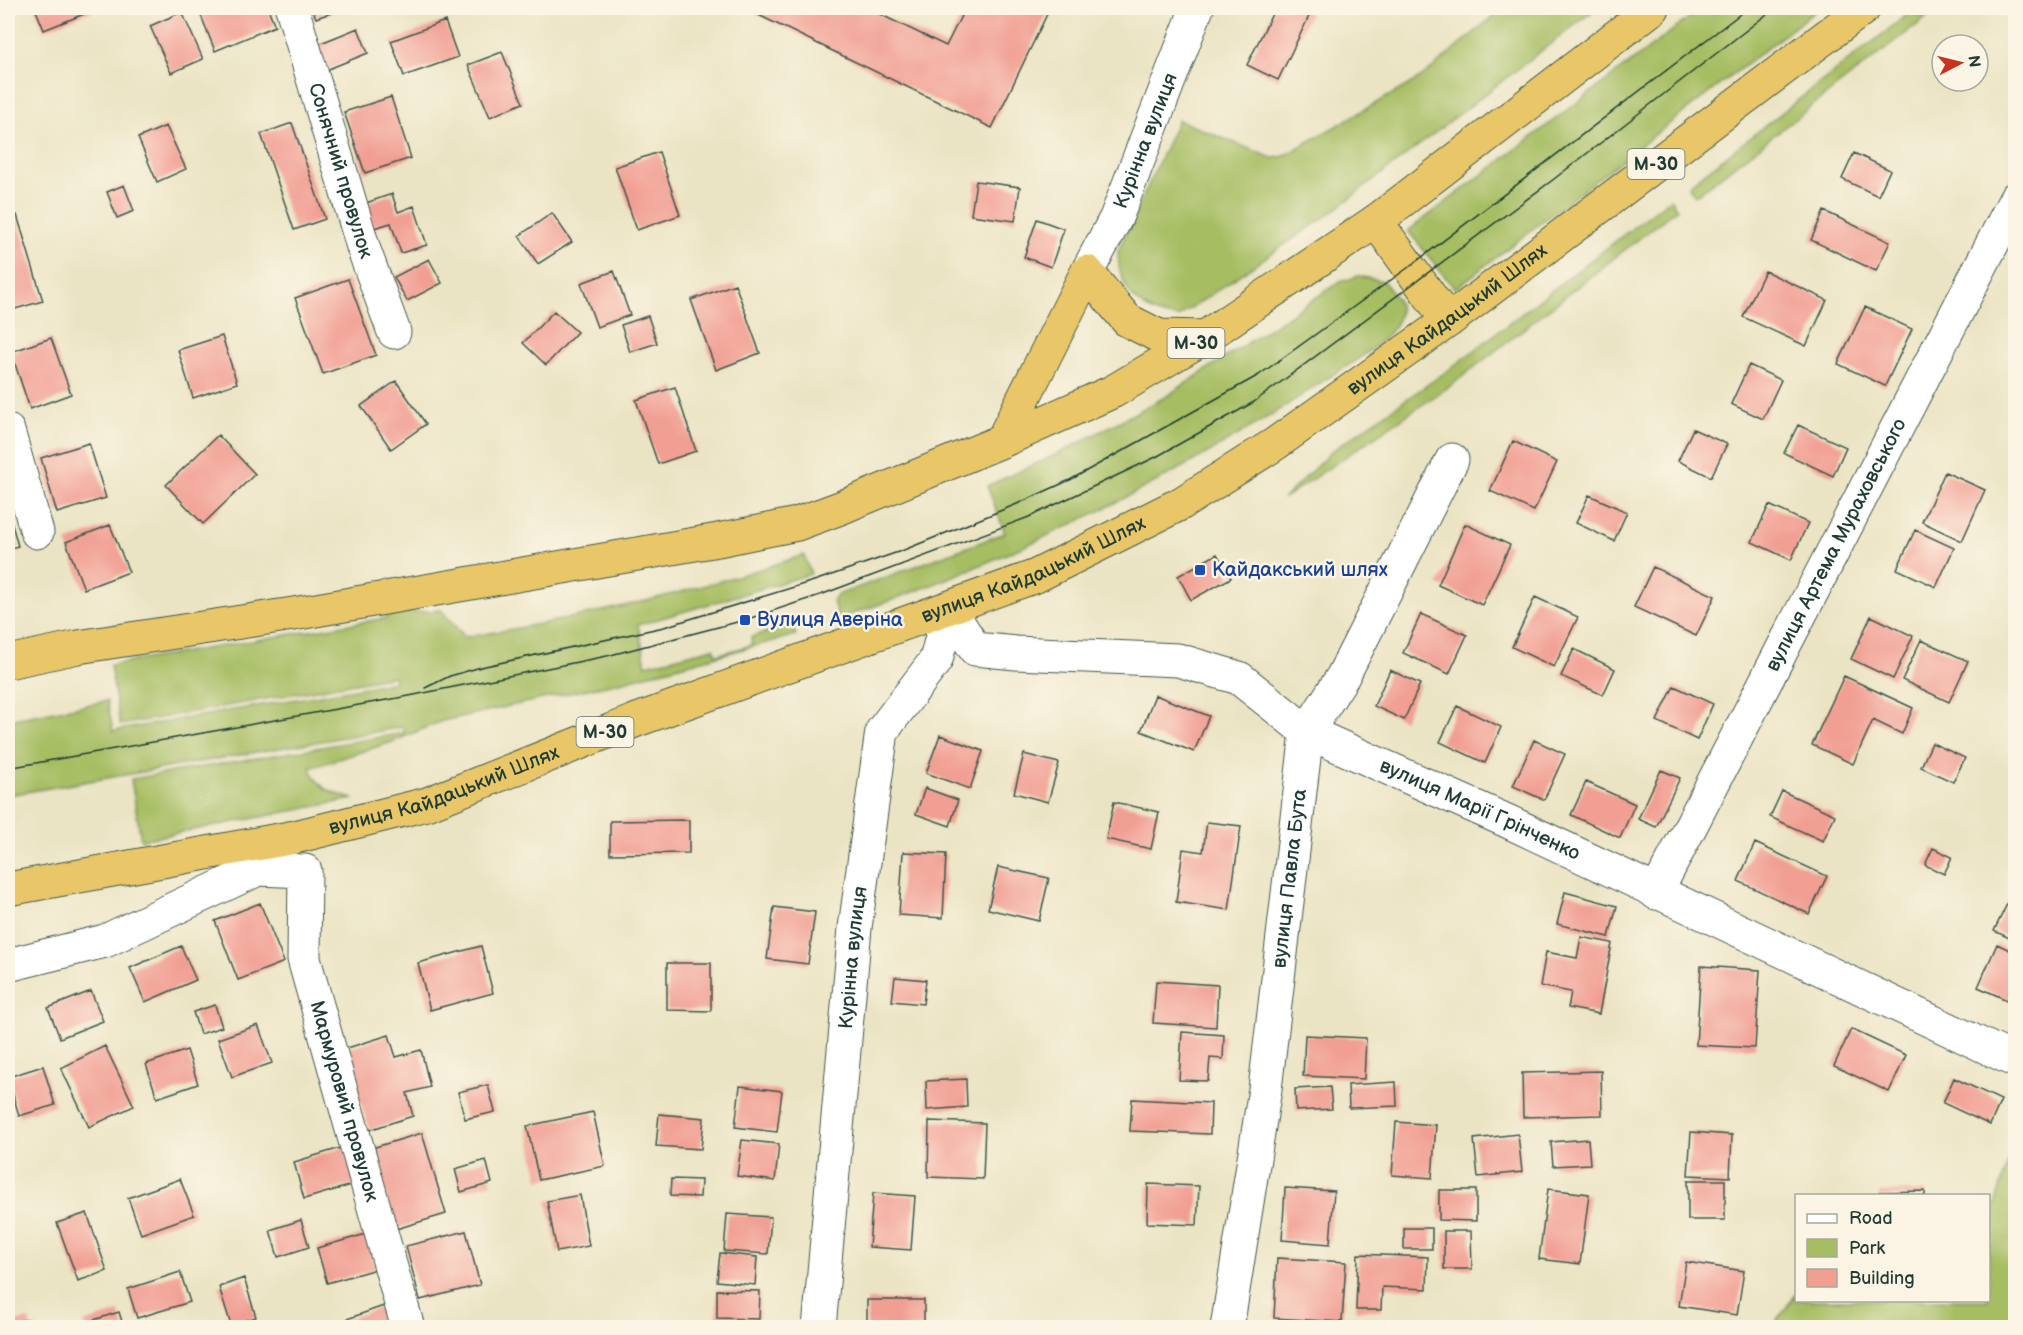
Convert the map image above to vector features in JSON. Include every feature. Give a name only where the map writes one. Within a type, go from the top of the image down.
[{"type":"highway","name":"М-30","points":[[8,662],[78,647],[293,614],[718,540],[797,524],[1002,441],[1114,391],[1205,337],[1376,221],[1653,8]]},
{"type":"highway","name":"вулиця Кайдацький Шлях","points":[[8,889],[295,837],[427,804],[637,720],[1036,576],[1182,503],[1275,444],[1448,321],[1864,8]]},
{"type":"highway","points":[[1376,221],[1448,321]]},
{"type":"highway","points":[[1002,441],[1087,272],[1127,320],[1159,336],[1205,337]]},
{"type":"street","name":"Сонячний провулок","points":[[292,8],[364,250],[394,332]]},
{"type":"street","name":"Курінна вулиця","points":[[1087,272],[1116,218],[1197,8]]},
{"type":"street","name":"вулиця Артема Мураховського","points":[[1656,893],[2016,198]]},
{"type":"street","points":[[8,431],[37,532]]},
{"type":"street","name":"вулиця Павла Бута","points":[[1227,1328],[1265,1089],[1307,732],[1343,676],[1452,460]]},
{"type":"street","name":"Курінна вулиця","points":[[819,1328],[855,928],[882,731],[936,660],[949,609]]},
{"type":"street","name":"вулиця Марії Грінченко","points":[[949,609],[975,649],[1178,660],[1239,678],[1307,732],[1507,821],[2015,1061]]},
{"type":"street","name":"Мармуровий провулок","points":[[8,965],[105,942],[258,869],[305,871],[304,959],[408,1328]]},
{"type":"green space","points":[[1503,8],[1597,8],[1331,213],[1178,317],[1152,311],[1133,298],[1122,277],[1118,251],[1178,120],[1272,158],[1282,157],[1422,77]]},
{"type":"green space","points":[[1702,8],[1819,8],[1455,289],[1408,231]]},
{"type":"green space","points":[[1916,8],[1939,8],[1695,196],[1688,186]]},
{"type":"green space","points":[[1670,199],[1677,209],[1453,384],[1283,499],[1333,450],[1450,369]]},
{"type":"green space","points":[[1358,276],[1383,281],[1396,297],[1400,311],[1395,326],[1387,335],[1356,360],[1209,452],[1089,516],[966,571],[838,619],[833,601],[837,595],[1005,533],[987,486],[1066,450],[1167,396],[1338,283]]},
{"type":"green space","points":[[804,555],[811,574],[638,625],[646,665],[714,648],[716,655],[752,645],[751,637],[792,624],[796,635],[620,682],[442,721],[392,742],[310,768],[322,786],[353,799],[141,840],[131,779],[404,733],[403,727],[8,795],[8,720],[107,701],[113,731],[395,682],[394,676],[120,725],[110,665],[386,618],[387,614],[441,610],[465,637],[551,622],[636,603],[721,581]]},
{"type":"green space","points":[[2015,1140],[2015,1327],[1773,1327],[1795,1294],[1795,1302],[1990,1302],[1990,1221]]},
{"type":"building","points":[[35,8],[93,8],[94,10],[44,30]]},
{"type":"building","points":[[198,8],[268,8],[275,26],[215,51]]},
{"type":"building","points":[[312,8],[346,8],[316,18]]},
{"type":"building","points":[[744,8],[867,8],[946,46],[965,8],[1050,8],[992,128]]},
{"type":"building","points":[[1275,8],[1302,8],[1311,12],[1278,80],[1247,65]]},
{"type":"building","points":[[182,12],[203,59],[171,73],[150,26]]},
{"type":"building","points":[[445,21],[458,57],[404,76],[391,41]]},
{"type":"building","points":[[358,28],[368,53],[326,70],[316,45]]},
{"type":"building","points":[[502,52],[523,103],[490,117],[468,65]]},
{"type":"building","points":[[391,97],[411,158],[365,173],[344,112]]},
{"type":"building","points":[[292,123],[325,219],[294,230],[261,134]]},
{"type":"building","points":[[166,126],[186,169],[157,182],[138,138]]},
{"type":"building","points":[[659,152],[680,215],[637,230],[615,167]]},
{"type":"building","points":[[1854,153],[1890,170],[1878,196],[1842,179]]},
{"type":"building","points":[[976,181],[1020,187],[1015,221],[971,215]]},
{"type":"building","points":[[124,185],[134,211],[117,218],[107,192]]},
{"type":"building","points":[[392,194],[398,212],[414,206],[427,245],[401,253],[391,223],[374,228],[366,203]]},
{"type":"building","points":[[1824,211],[1890,242],[1876,271],[1811,240]]},
{"type":"building","points":[[552,213],[572,242],[538,264],[519,236]]},
{"type":"building","points":[[17,215],[43,301],[8,311],[8,217]]},
{"type":"building","points":[[1037,219],[1064,229],[1051,267],[1024,257]]},
{"type":"building","points":[[429,259],[442,283],[407,301],[394,277]]},
{"type":"building","points":[[614,271],[630,315],[597,327],[581,283]]},
{"type":"building","points":[[1765,271],[1827,300],[1806,346],[1743,317]]},
{"type":"building","points":[[348,279],[376,355],[323,374],[295,298]]},
{"type":"building","points":[[735,284],[760,353],[716,370],[691,300]]},
{"type":"building","points":[[1865,307],[1912,329],[1885,386],[1838,364]]},
{"type":"building","points":[[554,311],[577,332],[546,365],[523,343]]},
{"type":"building","points":[[648,316],[657,343],[630,352],[621,325]]},
{"type":"building","points":[[222,336],[237,383],[193,398],[178,350]]},
{"type":"building","points":[[51,338],[71,394],[30,409],[11,352]]},
{"type":"building","points":[[1749,365],[1781,380],[1763,419],[1731,404]]},
{"type":"building","points":[[396,381],[426,424],[391,449],[361,406]]},
{"type":"building","points":[[675,387],[696,451],[658,464],[636,400]]},
{"type":"building","points":[[1798,425],[1846,447],[1833,476],[1784,453]]},
{"type":"building","points":[[1693,429],[1727,444],[1711,477],[1678,461]]},
{"type":"building","points":[[218,435],[255,474],[203,524],[166,485]]},
{"type":"building","points":[[1513,441],[1557,462],[1534,511],[1490,491]]},
{"type":"building","points":[[89,443],[106,498],[57,513],[41,458]]},
{"type":"building","points":[[1945,472],[1985,490],[1962,541],[1922,522]]},
{"type":"building","points":[[1589,495],[1627,512],[1614,541],[1576,523]]},
{"type":"building","points":[[1769,505],[1808,523],[1791,560],[1752,542]]},
{"type":"building","points":[[8,510],[18,546],[8,549]]},
{"type":"building","points":[[1465,524],[1510,545],[1482,605],[1438,585]]},
{"type":"building","points":[[110,525],[129,572],[84,589],[66,542]]},
{"type":"building","points":[[1915,530],[1954,548],[1936,587],[1897,569]]},
{"type":"building","points":[[1217,554],[1231,578],[1191,600],[1178,576]]},
{"type":"building","points":[[1653,567],[1715,596],[1696,636],[1634,607]]},
{"type":"building","points":[[1535,597],[1578,617],[1554,667],[1512,647]]},
{"type":"building","points":[[1421,614],[1467,635],[1449,674],[1403,653]]},
{"type":"building","points":[[1871,616],[1913,636],[1893,679],[1851,659]]},
{"type":"building","points":[[1921,640],[1968,661],[1949,702],[1902,680]]},
{"type":"building","points":[[1574,649],[1615,669],[1603,695],[1561,676]]},
{"type":"building","points":[[1390,670],[1420,684],[1404,720],[1374,706]]},
{"type":"building","points":[[1844,676],[1913,708],[1902,734],[1873,720],[1853,764],[1812,745]]},
{"type":"building","points":[[1674,686],[1713,704],[1697,740],[1657,721]]},
{"type":"building","points":[[1155,695],[1209,716],[1194,752],[1141,731]]},
{"type":"building","points":[[1457,706],[1501,727],[1485,763],[1440,742]]},
{"type":"building","points":[[940,735],[983,751],[970,789],[926,773]]},
{"type":"building","points":[[1534,740],[1565,754],[1544,800],[1513,786]]},
{"type":"building","points":[[1932,743],[1965,758],[1953,782],[1921,767]]},
{"type":"building","points":[[1024,754],[1059,763],[1048,802],[1014,793]]},
{"type":"building","points":[[1661,770],[1680,778],[1656,827],[1638,819]]},
{"type":"building","points":[[1586,782],[1635,804],[1620,838],[1571,815]]},
{"type":"building","points":[[925,788],[958,800],[950,826],[916,814]]},
{"type":"building","points":[[1782,791],[1835,815],[1823,841],[1770,817]]},
{"type":"building","points":[[1114,802],[1159,812],[1151,849],[1106,839]]},
{"type":"building","points":[[689,820],[689,853],[610,854],[610,821]]},
{"type":"building","points":[[1207,822],[1241,826],[1229,910],[1176,902],[1183,849],[1203,852]]},
{"type":"building","points":[[1755,843],[1827,876],[1809,914],[1738,881]]},
{"type":"building","points":[[1933,848],[1952,857],[1944,874],[1925,865]]},
{"type":"building","points":[[903,852],[946,854],[943,918],[899,915]]},
{"type":"building","points":[[998,867],[1049,878],[1039,921],[988,909]]},
{"type":"building","points":[[1565,892],[1617,906],[1609,937],[1557,924]]},
{"type":"building","points":[[2008,902],[2016,905],[2016,941],[1994,931]]},
{"type":"building","points":[[260,903],[284,962],[238,980],[215,921]]},
{"type":"building","points":[[774,907],[815,912],[808,964],[767,959]]},
{"type":"building","points":[[1581,937],[1612,943],[1599,1014],[1568,1008],[1571,992],[1540,986],[1546,952],[1577,958]]},
{"type":"building","points":[[1997,944],[2016,953],[2016,1004],[1978,987]]},
{"type":"building","points":[[181,946],[196,980],[145,1002],[130,968]]},
{"type":"building","points":[[481,946],[493,993],[430,1010],[418,963]]},
{"type":"building","points":[[667,963],[711,963],[711,1011],[667,1010]]},
{"type":"building","points":[[1701,966],[1760,970],[1755,1048],[1696,1045]]},
{"type":"building","points":[[895,977],[926,980],[923,1004],[892,1001]]},
{"type":"building","points":[[1156,981],[1218,985],[1216,1027],[1153,1023]]},
{"type":"building","points":[[91,991],[103,1021],[60,1038],[48,1008]]},
{"type":"building","points":[[215,1005],[222,1027],[200,1034],[193,1012]]},
{"type":"building","points":[[258,1025],[272,1063],[232,1077],[218,1039]]},
{"type":"building","points":[[1851,1029],[1906,1055],[1889,1092],[1834,1066]]},
{"type":"building","points":[[1182,1032],[1224,1035],[1223,1059],[1210,1058],[1208,1081],[1179,1080]]},
{"type":"building","points":[[389,1035],[396,1057],[421,1050],[430,1087],[407,1093],[413,1116],[369,1130],[344,1049]]},
{"type":"building","points":[[1305,1035],[1366,1038],[1364,1079],[1303,1076]]},
{"type":"building","points":[[105,1046],[134,1106],[89,1127],[61,1068]]},
{"type":"building","points":[[187,1050],[198,1084],[157,1098],[146,1064]]},
{"type":"building","points":[[43,1066],[55,1105],[19,1116],[8,1077]]},
{"type":"building","points":[[1601,1071],[1602,1115],[1523,1117],[1522,1073]]},
{"type":"building","points":[[1954,1078],[2001,1100],[1990,1125],[1943,1103]]},
{"type":"building","points":[[966,1079],[967,1107],[927,1110],[926,1081]]},
{"type":"building","points":[[1396,1082],[1397,1106],[1349,1108],[1348,1085]]},
{"type":"building","points":[[488,1085],[495,1112],[465,1119],[458,1092]]},
{"type":"building","points":[[740,1086],[782,1091],[777,1132],[735,1127]]},
{"type":"building","points":[[1330,1087],[1332,1109],[1296,1111],[1295,1089]]},
{"type":"building","points":[[1132,1099],[1211,1103],[1210,1134],[1130,1131]]},
{"type":"building","points":[[593,1112],[605,1166],[539,1180],[527,1126]]},
{"type":"building","points":[[659,1114],[704,1118],[701,1149],[656,1146]]},
{"type":"building","points":[[929,1121],[985,1123],[983,1179],[928,1177]]},
{"type":"building","points":[[1396,1122],[1436,1125],[1432,1178],[1392,1175]]},
{"type":"building","points":[[1691,1132],[1732,1135],[1730,1177],[1688,1175]]},
{"type":"building","points":[[422,1133],[446,1214],[396,1229],[372,1148]]},
{"type":"building","points":[[1518,1134],[1522,1172],[1478,1177],[1474,1139]]},
{"type":"building","points":[[1588,1139],[1590,1164],[1553,1166],[1551,1142]]},
{"type":"building","points":[[742,1140],[779,1144],[775,1181],[737,1176]]},
{"type":"building","points":[[344,1147],[355,1184],[304,1199],[294,1162]]},
{"type":"building","points":[[486,1160],[492,1183],[461,1192],[455,1169]]},
{"type":"building","points":[[180,1179],[194,1215],[141,1234],[128,1198]]},
{"type":"building","points":[[671,1179],[701,1180],[700,1197],[670,1196]]},
{"type":"building","points":[[1688,1180],[1725,1180],[1725,1220],[1688,1220]]},
{"type":"building","points":[[1148,1184],[1199,1186],[1197,1225],[1147,1223]]},
{"type":"building","points":[[1285,1188],[1334,1191],[1330,1244],[1282,1240]]},
{"type":"building","points":[[1548,1189],[1589,1194],[1580,1264],[1539,1259]]},
{"type":"building","points":[[1439,1190],[1476,1190],[1476,1221],[1439,1220]]},
{"type":"building","points":[[1925,1191],[1925,1194],[1879,1194],[1879,1192]]},
{"type":"building","points":[[873,1193],[915,1196],[911,1250],[869,1247]]},
{"type":"building","points":[[580,1195],[589,1246],[557,1252],[547,1201]]},
{"type":"building","points":[[87,1213],[107,1271],[78,1281],[57,1223]]},
{"type":"building","points":[[727,1214],[771,1217],[768,1254],[724,1251]]},
{"type":"building","points":[[301,1220],[309,1247],[278,1257],[270,1230]]},
{"type":"building","points":[[1404,1228],[1432,1228],[1432,1249],[1404,1249]]},
{"type":"building","points":[[466,1231],[480,1285],[420,1300],[406,1246]]},
{"type":"building","points":[[1444,1231],[1471,1231],[1472,1269],[1444,1269]]},
{"type":"building","points":[[366,1234],[376,1269],[327,1283],[317,1248]]},
{"type":"building","points":[[720,1253],[757,1257],[755,1285],[717,1281]]},
{"type":"building","points":[[1358,1254],[1428,1257],[1427,1289],[1382,1287],[1381,1310],[1356,1310]]},
{"type":"building","points":[[1277,1258],[1346,1262],[1342,1322],[1274,1318]]},
{"type":"building","points":[[1686,1262],[1744,1271],[1737,1315],[1679,1306]]},
{"type":"building","points":[[180,1272],[190,1302],[137,1318],[128,1289]]},
{"type":"building","points":[[244,1278],[256,1317],[231,1325],[219,1287]]},
{"type":"building","points":[[717,1290],[760,1291],[759,1319],[717,1318]]},
{"type":"building","points":[[867,1300],[924,1300],[924,1328],[867,1328]]},
{"type":"building","points":[[392,1303],[400,1328],[349,1328],[347,1319]]},
{"type":"building","points":[[119,1312],[124,1328],[85,1328],[84,1323]]},
{"type":"building","points":[[29,1319],[31,1328],[8,1328],[8,1323]]},
{"type":"tram line","points":[[425,688],[450,676],[481,667],[664,627],[817,580],[904,550],[1070,480],[1259,375],[1409,267],[1748,8]]},
{"type":"tram line","points":[[8,768],[409,696],[607,656],[745,620],[823,594],[1029,517],[1156,457],[1254,402],[1554,179],[1775,8]]},
{"type":"place","name":"Кайдакський шлях","points":[[1200,570]]},
{"type":"place","name":"Вулиця Аверіна","points":[[745,620]]}]
